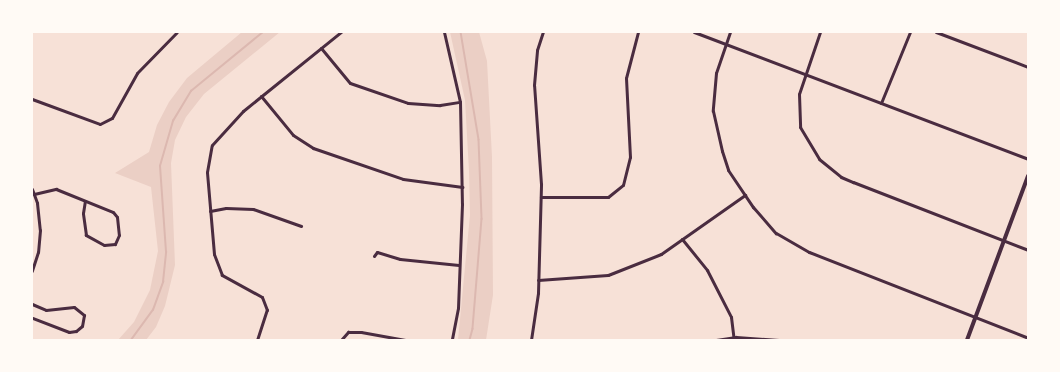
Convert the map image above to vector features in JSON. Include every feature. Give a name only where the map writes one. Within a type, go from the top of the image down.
[{"type":"main road","points":[[966,340],[1028,176]]},
{"type":"street","points":[[32,99],[100,124],[112,118],[137,73],[177,32]]},
{"type":"street","points":[[257,340],[267,310],[262,297],[222,275],[214,254],[207,172],[212,145],[243,111],[341,32]]},
{"type":"street","points":[[444,32],[460,102],[462,187],[458,308],[452,340]]},
{"type":"street","points":[[531,340],[538,280],[541,197],[534,85],[537,50],[543,32]]},
{"type":"street","points":[[541,197],[608,197],[623,185],[630,157],[626,78],[638,32]]},
{"type":"street","points":[[694,32],[1028,159]]},
{"type":"street","points":[[730,32],[716,73],[713,111],[728,170],[745,195],[776,233],[809,252],[1028,338]]},
{"type":"street","points":[[820,32],[804,74],[799,94],[800,127],[819,159],[841,176],[853,182],[1028,250]]},
{"type":"street","points":[[881,103],[910,32]]},
{"type":"street","points":[[936,32],[1028,66]]},
{"type":"street","points":[[321,48],[350,83],[408,103],[440,105],[460,102]]},
{"type":"street","points":[[261,96],[293,136],[313,148],[395,177],[434,185],[462,187]]},
{"type":"street","points":[[32,189],[37,203],[40,230],[38,252],[32,271]]},
{"type":"street","points":[[34,194],[56,189],[113,212],[117,217],[119,235],[115,244],[104,245],[86,235],[82,214],[85,201]]},
{"type":"street","points":[[538,280],[608,275],[661,254],[745,195]]},
{"type":"street","points":[[32,204],[37,203]]},
{"type":"street","points":[[210,211],[226,208],[253,210],[301,226]]},
{"type":"street","points":[[682,239],[707,270],[731,317],[733,339]]},
{"type":"street","points":[[374,256],[376,252],[400,259],[459,265]]},
{"type":"street","points":[[32,304],[46,310],[74,307],[84,316],[82,326],[76,331],[69,332],[32,318]]},
{"type":"street","points":[[341,340],[348,332],[361,332],[405,340]]},
{"type":"street","points":[[716,340],[779,340]]},
{"type":"shaded area","points":[[242,32],[280,32],[204,94],[186,117],[175,140],[171,163],[175,265],[165,306],[156,327],[146,340],[118,340],[134,322],[150,290],[158,251],[151,187],[115,173],[149,152],[157,125],[169,102],[187,78]]},
{"type":"shaded area","points":[[450,32],[479,32],[487,61],[492,157],[493,295],[486,340],[458,340],[470,215],[469,171],[465,100]]},
{"type":"waterway","points":[[131,340],[153,310],[163,282],[166,252],[160,166],[173,121],[191,91],[263,32]]},
{"type":"waterway","points":[[461,32],[479,140],[482,219],[473,329],[470,340]]}]
